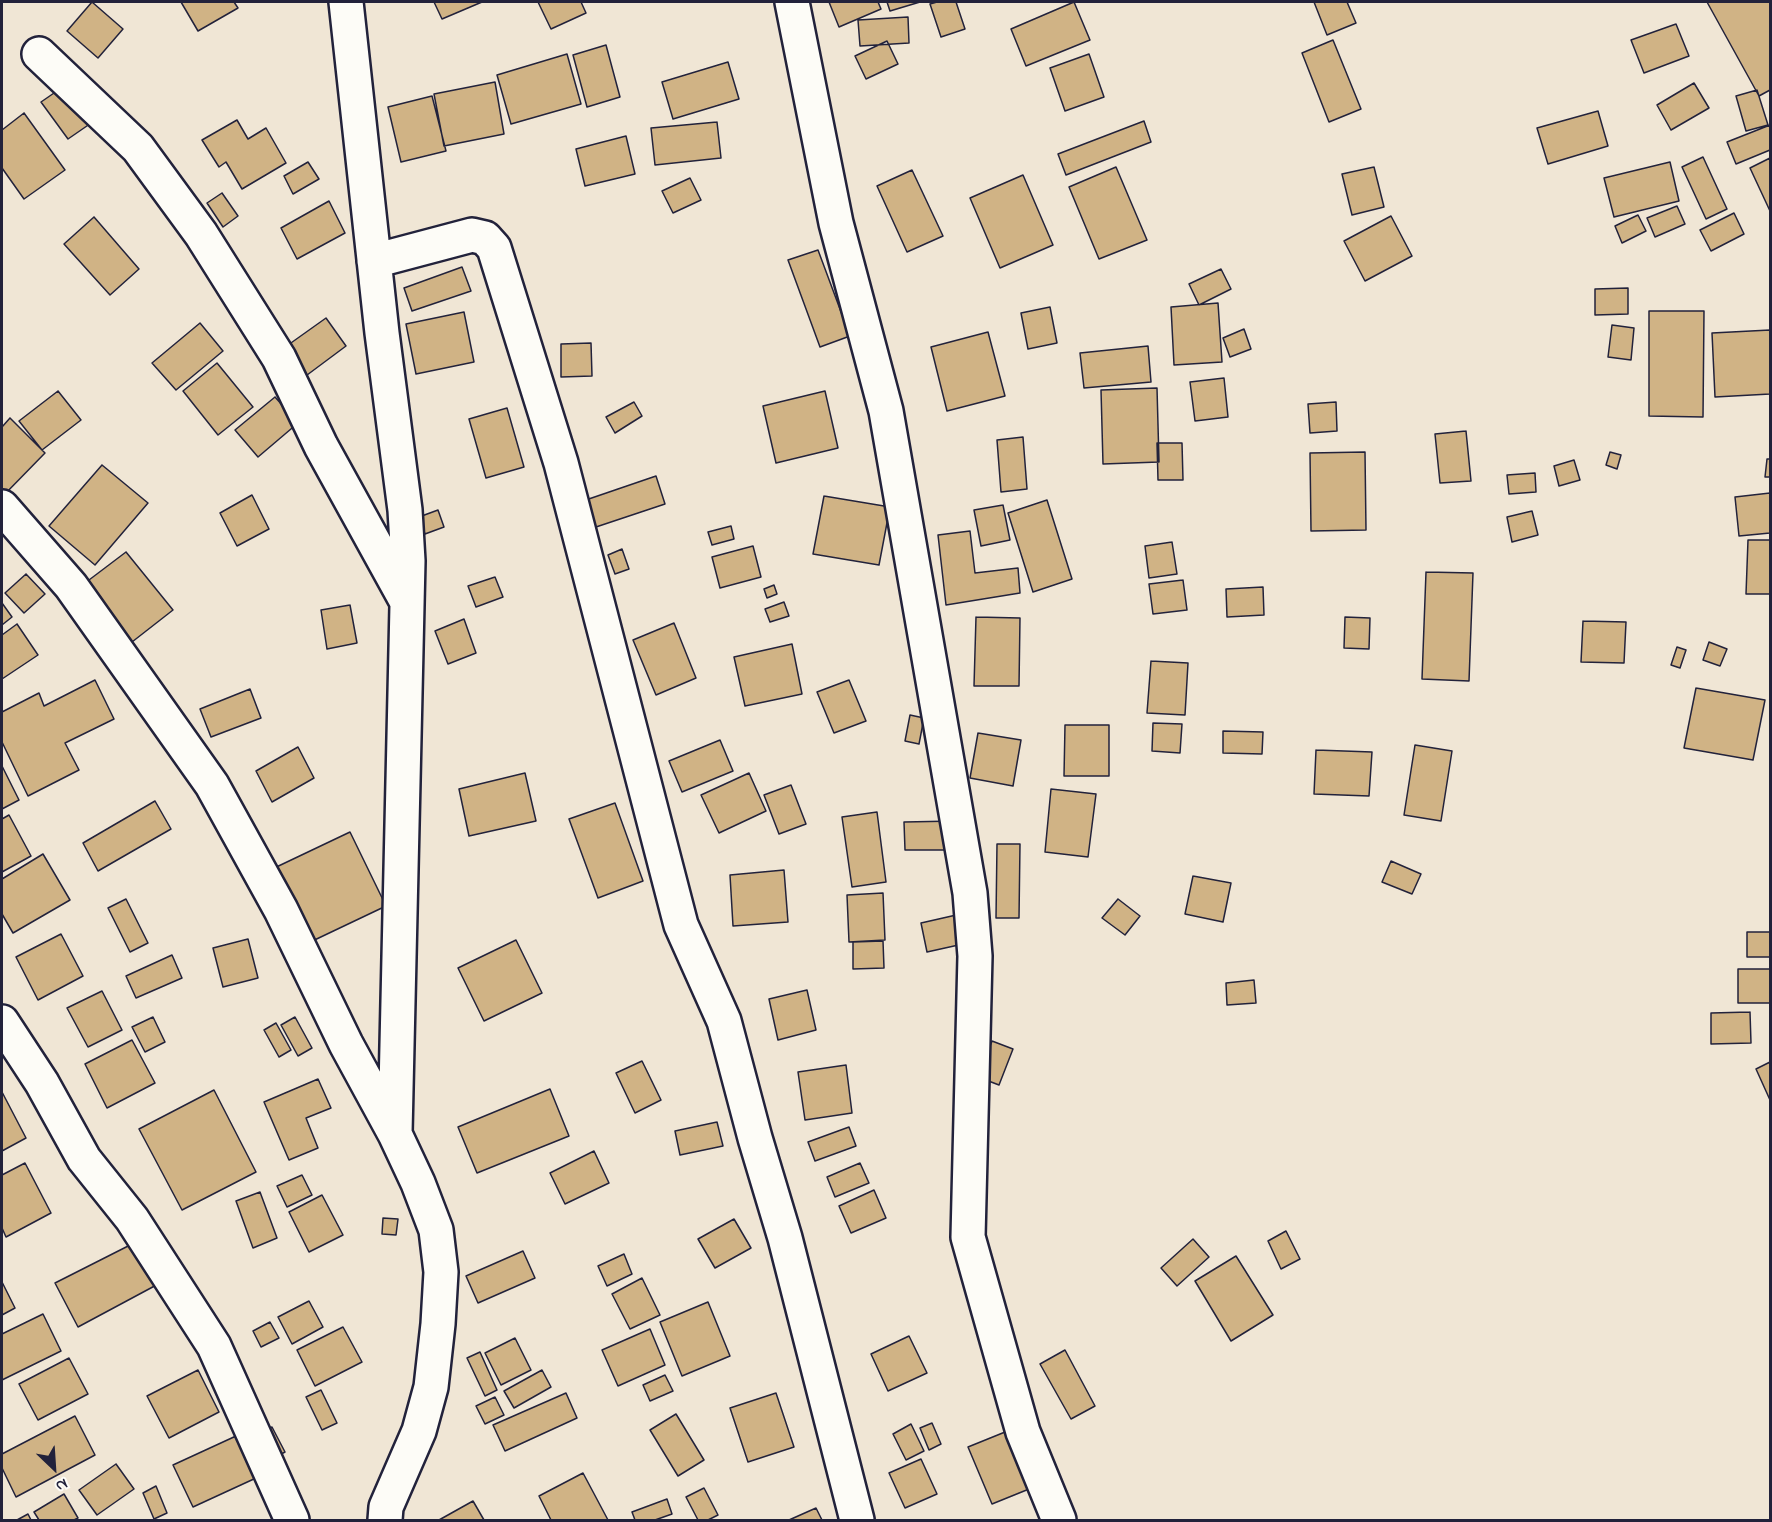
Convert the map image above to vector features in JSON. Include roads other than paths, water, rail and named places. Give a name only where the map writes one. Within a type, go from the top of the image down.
[{"type":"street","points":[[346,2],[374,261],[405,510],[410,606],[395,1134]]},
{"type":"street","points":[[792,2],[836,223],[886,411],[970,892],[975,956],[968,1237],[1023,1432],[1059,1521]]},
{"type":"street","points":[[39,54],[138,148],[201,234],[279,358],[321,446],[410,606]]},
{"type":"street","points":[[374,261],[472,235],[485,238],[494,248],[561,463],[681,925],[724,1021],[755,1138],[785,1238],[857,1521]]},
{"type":"street","points":[[2,507],[71,586],[212,784],[281,910],[346,1044],[395,1134],[436,1230],[441,1272],[431,1387],[419,1431],[386,1507],[385,1521]]},
{"type":"street","points":[[2,1022],[42,1083],[84,1159],[132,1219],[214,1346],[292,1521]]}]
